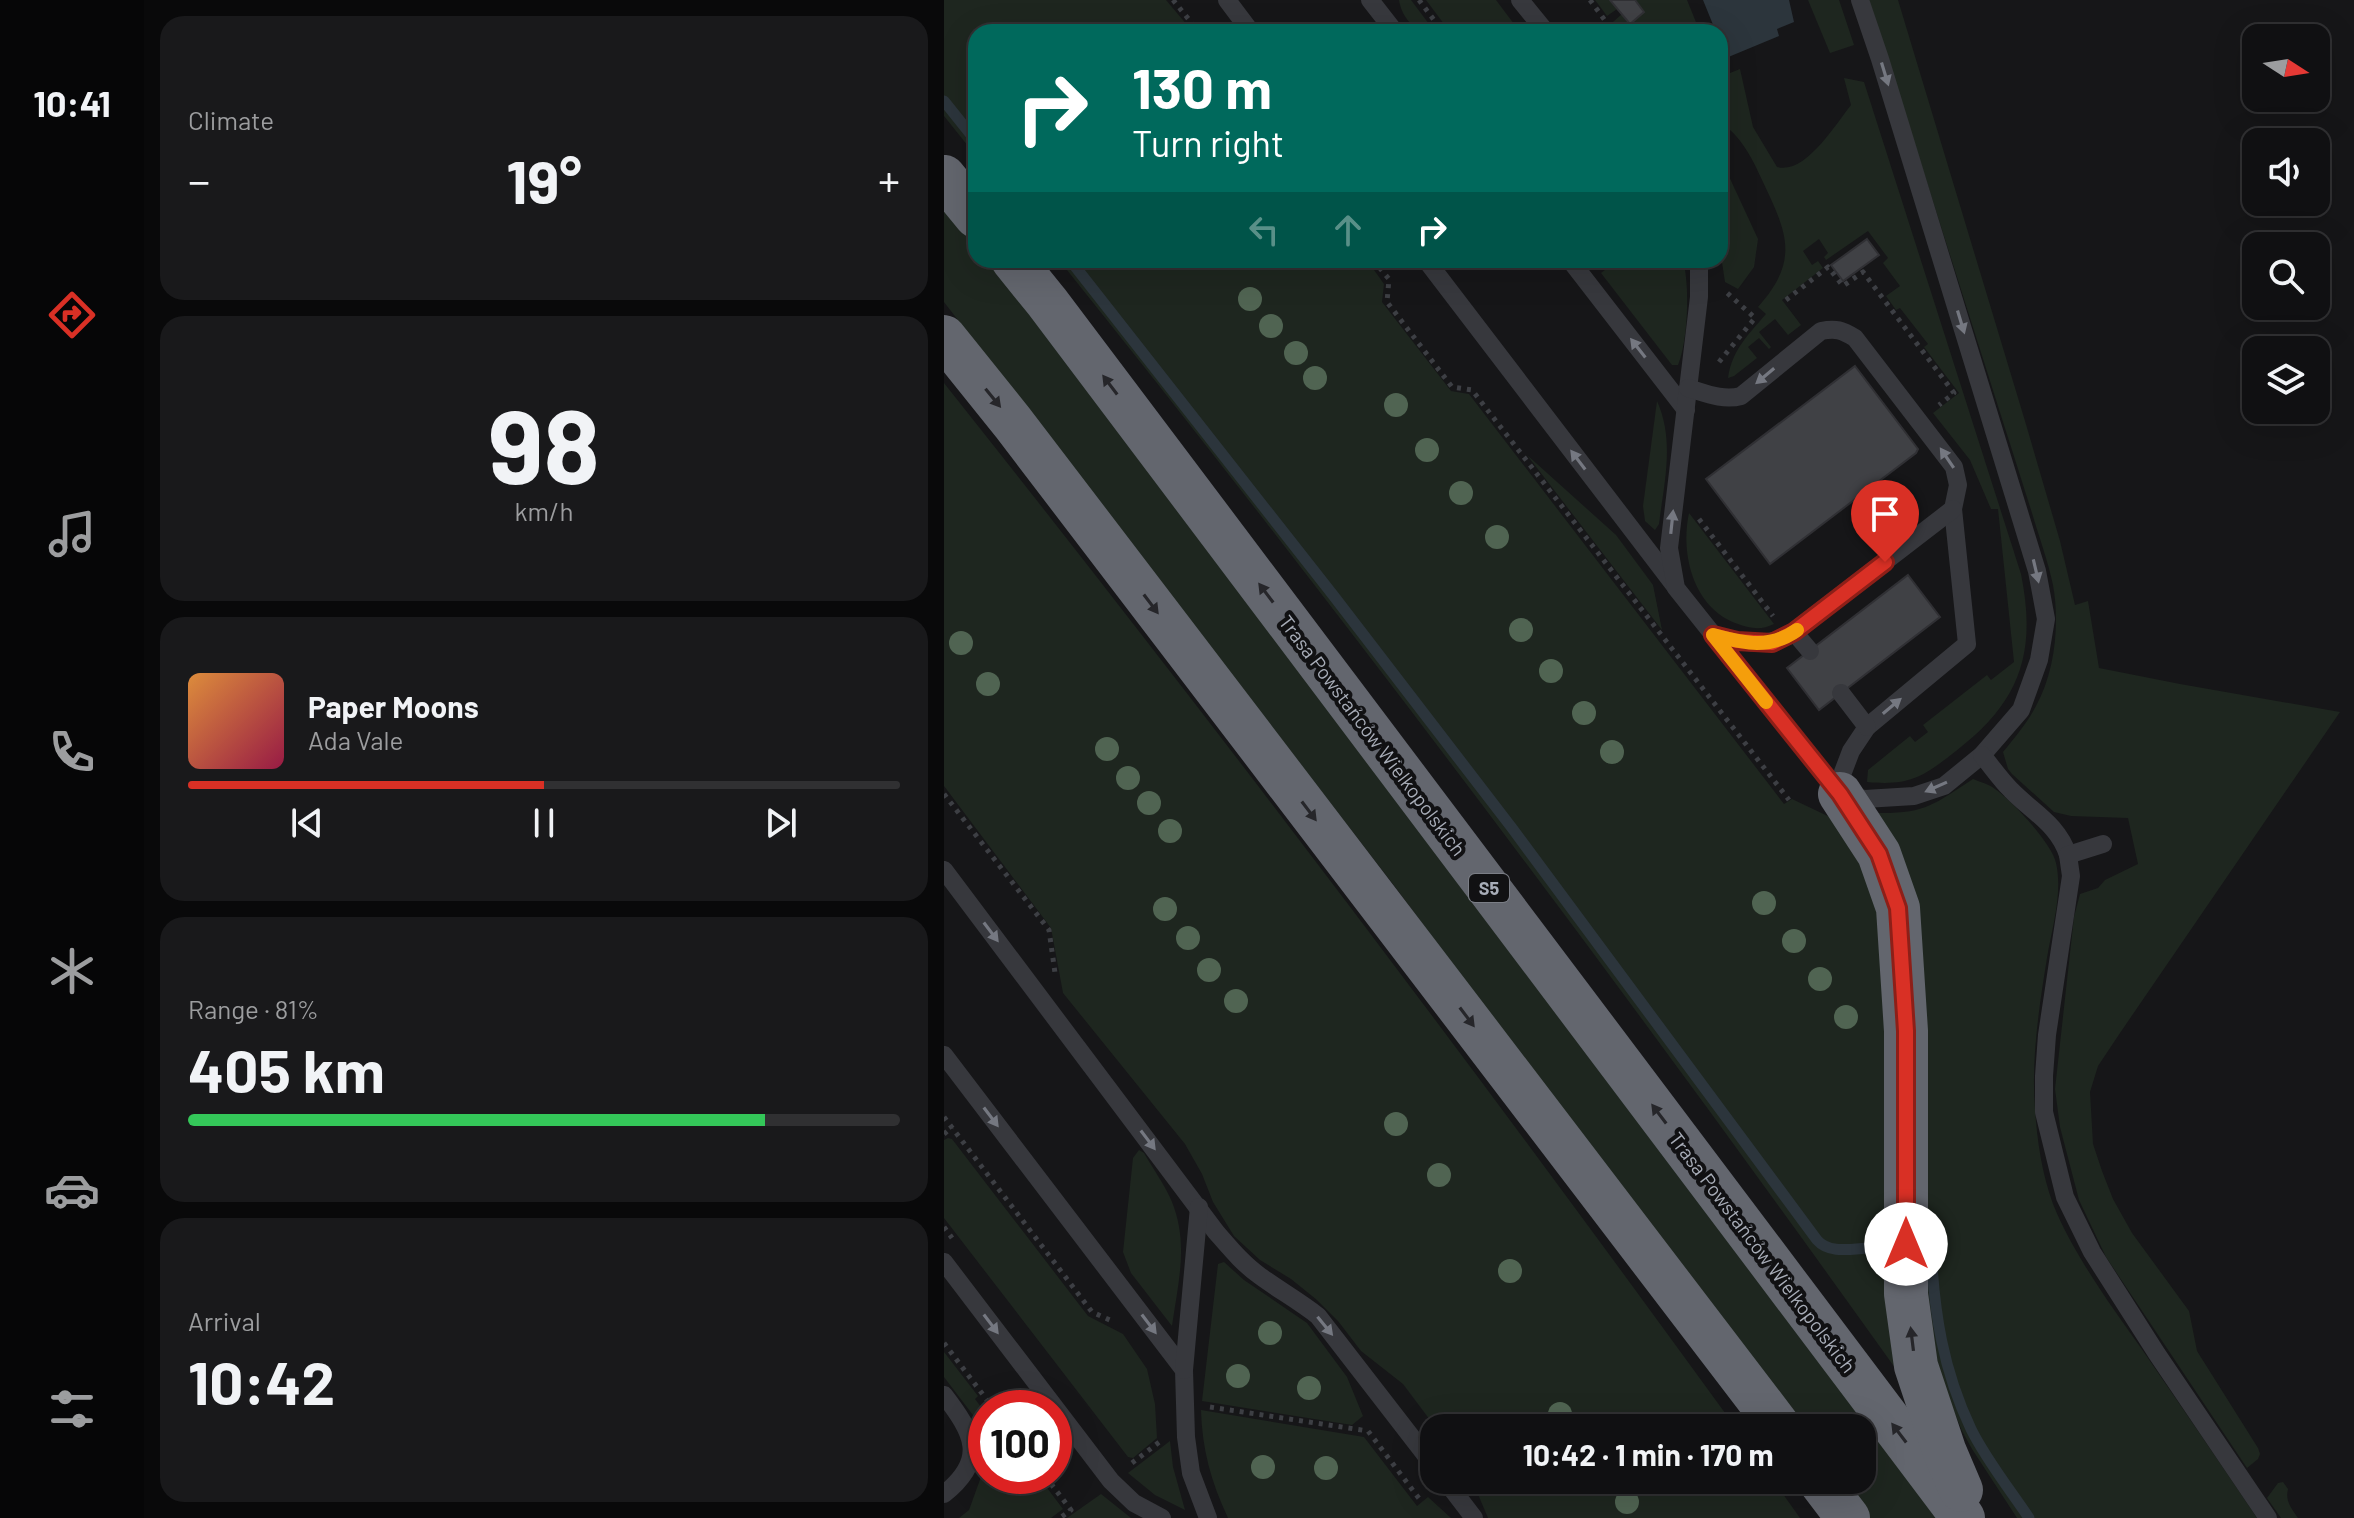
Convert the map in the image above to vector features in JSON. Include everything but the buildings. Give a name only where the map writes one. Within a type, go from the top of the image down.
[{"type":"highway","points":[[944,177],[968,206]]},
{"type":"highway","name":"Trasa Powstańców Wielkopolskich","points":[[1019,268],[1963,1518]]},
{"type":"highway","points":[[944,337],[1769,1414]]},
{"type":"highway","points":[[1840,794],[1879,854],[1898,908],[1906,1031],[1906,1294],[1916,1366],[1944,1450],[1973,1518]]},
{"type":"highway","points":[[1830,1494],[1848,1518]]},
{"type":"lane","points":[[1227,0],[1245,24]]},
{"type":"lane","points":[[1370,0],[1389,24]]},
{"type":"lane","points":[[1520,0],[1540,24]]},
{"type":"lane","points":[[1432,268],[1676,588],[1840,794],[1865,799],[1914,796],[1944,786],[1982,755],[2021,710],[2039,660],[2046,619],[2037,571],[1860,0]]},
{"type":"lane","points":[[1576,268],[1686,410]]},
{"type":"lane","points":[[1676,588],[1669,548],[1699,297],[1699,268]]},
{"type":"lane","points":[[1688,388],[1712,395],[1741,396],[1821,331],[1842,330],[1855,338],[1954,467],[1958,485],[1953,509],[1967,644],[1867,727],[1851,751],[1843,772],[1840,794]]},
{"type":"lane","points":[[1713,635],[1772,643],[1791,634],[1953,509]]},
{"type":"lane","points":[[1791,634],[1810,651]]},
{"type":"lane","points":[[1841,693],[1867,727]]},
{"type":"lane","points":[[1982,755],[2011,791],[2058,833],[2068,855],[2071,876],[2047,1035],[2044,1112],[2065,1197],[2092,1252],[2268,1518]]},
{"type":"lane","points":[[2068,855],[2103,844]]},
{"type":"lane","points":[[944,870],[1216,1232],[1237,1257],[1318,1316],[1420,1448]]},
{"type":"lane","points":[[944,1055],[1184,1370]]},
{"type":"lane","points":[[1199,1207],[1184,1370],[1191,1473],[1208,1518]]},
{"type":"lane","points":[[946,1268],[1111,1481],[1134,1503],[1162,1518]]},
{"type":"lane","points":[[944,1395],[963,1420],[972,1439],[972,1456],[957,1484],[944,1494]]},
{"type":"lane","points":[[1456,1494],[1474,1518]]},
{"type":"path","points":[[1173,0],[1192,24]]},
{"type":"path","points":[[1419,0],[1437,24]]},
{"type":"path","points":[[1590,0],[1608,24]]},
{"type":"path","points":[[1786,300],[1828,267],[1843,286],[1863,272],[1954,393],[1919,420]]},
{"type":"path","points":[[1380,268],[1389,279],[1387,302],[1452,387],[1472,390],[1789,800]]},
{"type":"path","points":[[1712,395],[1716,364],[1755,318],[1721,288]]},
{"type":"path","points":[[1692,510],[1791,634]]},
{"type":"path","points":[[944,794],[1049,930],[1056,980],[1048,1008]]},
{"type":"path","points":[[944,1117],[1092,1312],[1116,1322]]},
{"type":"path","points":[[944,1134],[952,1127]]},
{"type":"path","points":[[944,1227],[954,1240]]},
{"type":"path","points":[[944,1343],[979,1390]]},
{"type":"path","points":[[1127,1467],[1162,1440],[1161,1398],[1368,1431],[1421,1501]]},
{"type":"path","points":[[1059,1494],[1071,1510],[1060,1518]]},
{"type":"shaded area","points":[[944,0],[1166,0],[1186,24],[968,24],[968,146],[944,116]]},
{"type":"shaded area","points":[[1399,0],[1411,0],[1429,24],[1412,24],[1403,13]]},
{"type":"shaded area","points":[[1426,0],[1496,0],[1514,24],[1444,24]]},
{"type":"shaded area","points":[[1595,0],[1687,0],[1697,24],[1614,24],[1622,14],[1617,9],[1607,16]]},
{"type":"shaded area","points":[[1703,0],[1789,0],[1794,22],[1777,29],[1779,36],[1728,57],[1728,24],[1713,24]]},
{"type":"shaded area","points":[[1808,0],[1839,0],[1854,45],[1830,53]]},
{"type":"shaded area","points":[[1869,0],[1898,0],[2025,421],[2075,605],[2088,601],[2099,668],[2340,712],[2098,1066],[2090,1092],[2093,1144],[2113,1199],[2132,1233],[2189,1311],[2197,1351],[2258,1448],[2258,1459],[2247,1468],[2106,1257],[2079,1200],[2060,1127],[2055,1089],[2074,917],[2080,894],[2098,888],[2105,880],[2138,864],[2128,818],[2071,816],[2054,812],[2008,769],[2003,752],[2036,706],[2052,663],[2056,631],[2053,585]]},
{"type":"shaded area","points":[[1740,69],[1753,127],[1777,167],[1798,164],[1837,124],[1851,105],[1844,78],[1864,82],[2021,574],[2027,628],[2018,674],[2009,694],[1978,733],[1925,773],[1905,781],[1867,782],[1868,770],[1910,736],[1915,742],[1928,732],[1923,725],[1987,675],[1991,680],[2014,662],[1998,509],[1991,509],[1970,460],[1933,413],[1959,393],[1924,347],[1928,344],[1900,308],[1896,310],[1886,296],[1900,286],[1883,263],[1888,258],[1868,231],[1826,260],[1824,257],[1828,253],[1819,239],[1803,251],[1812,265],[1818,261],[1823,268],[1782,300],[1801,325],[1788,335],[1775,319],[1759,332],[1771,347],[1769,349],[1759,338],[1748,347],[1757,358],[1728,378],[1737,351],[1766,314],[1758,307],[1780,275],[1785,246],[1778,216],[1755,165],[1728,128],[1728,74]]},
{"type":"shaded area","points":[[1728,174],[1758,239],[1754,267],[1738,289],[1725,282],[1723,268],[1728,268]]},
{"type":"shaded area","points":[[944,205],[968,235],[968,268],[993,268],[1432,832],[1860,1414],[1786,1414],[1396,888],[944,302]]},
{"type":"shaded area","points":[[1065,268],[1373,268],[1384,284],[1382,302],[1451,391],[1469,394],[1784,804],[1792,799],[1834,819],[1861,862],[1880,915],[1898,1372],[1486,810]]},
{"type":"shaded area","points":[[1608,268],[1684,268],[1687,313],[1678,365],[1672,365],[1601,273]]},
{"type":"shaded area","points":[[944,383],[1346,901],[1726,1414],[1426,1414],[1403,1384],[1361,1351],[1317,1300],[1260,1260],[1234,1236],[1213,1202],[1185,1144],[1063,993],[1051,928],[944,786]]},
{"type":"shaded area","points":[[1657,401],[1666,431],[1667,462],[1659,524],[1655,530],[1645,521],[1643,506]]},
{"type":"shaded area","points":[[1527,455],[1616,535],[1653,585],[1662,630]]},
{"type":"shaded area","points":[[1689,513],[1774,624],[1761,628],[1743,626],[1723,617],[1701,593],[1689,563]]},
{"type":"shaded area","points":[[1973,779],[1993,787],[2021,812],[2047,845],[2056,863],[2058,898],[2041,995],[2034,1072],[2039,1145],[2053,1204],[2093,1278],[2257,1518],[2017,1518],[1972,1449],[1946,1392],[1933,1347],[1875,813],[1917,810]]},
{"type":"shaded area","points":[[952,1139],[1088,1316],[1123,1334],[1147,1369],[1155,1404],[1157,1438],[1133,1458],[1128,1457],[944,1218],[944,1140]]},
{"type":"shaded area","points":[[1139,1150],[1144,1153],[1166,1189],[1180,1233],[1181,1264],[1172,1326],[1131,1273],[1123,1252],[1133,1158]]},
{"type":"shaded area","points":[[1224,1262],[1244,1280],[1307,1323],[1347,1377],[1363,1416],[1352,1425],[1202,1401],[1218,1264]]},
{"type":"shaded area","points":[[944,1352],[973,1390],[968,1390],[968,1409],[944,1377]]},
{"type":"shaded area","points":[[1201,1410],[1364,1437],[1417,1506],[1428,1497],[1451,1518],[1228,1518],[1208,1465]]},
{"type":"shaded area","points":[[1876,1435],[1937,1518],[1862,1518],[1844,1494],[1876,1494]]},
{"type":"shaded area","points":[[1170,1441],[1173,1467],[1185,1510],[1155,1495],[1128,1473]]},
{"type":"shaded area","points":[[2283,1482],[2288,1489],[2289,1504],[2298,1518],[2281,1518],[2267,1498],[2278,1483]]},
{"type":"shaded area","points":[[975,1494],[1052,1494],[1063,1509],[1051,1518],[959,1518],[969,1510]]},
{"type":"shaded area","points":[[1101,1494],[1131,1518],[1067,1518]]},
{"type":"shaded area","points":[[1478,1494],[1783,1494],[1800,1518],[1488,1518]]},
{"type":"waterway","points":[[944,101],[968,131]]},
{"type":"waterway","points":[[1076,268],[1512,828],[1817,1240],[1834,1249],[1868,1248]]},
{"type":"waterway","points":[[1931,1248],[1938,1318],[1953,1385],[1977,1440],[2029,1518]]},
{"type":"slow traffic","points":[[1766,702],[1713,635],[1737,641],[1772,643],[1797,630]]},
{"type":"route","points":[[1885,562],[1794,632],[1772,643],[1737,641],[1713,635],[1840,794],[1879,854],[1898,908],[1906,1031],[1906,1244]]}]
